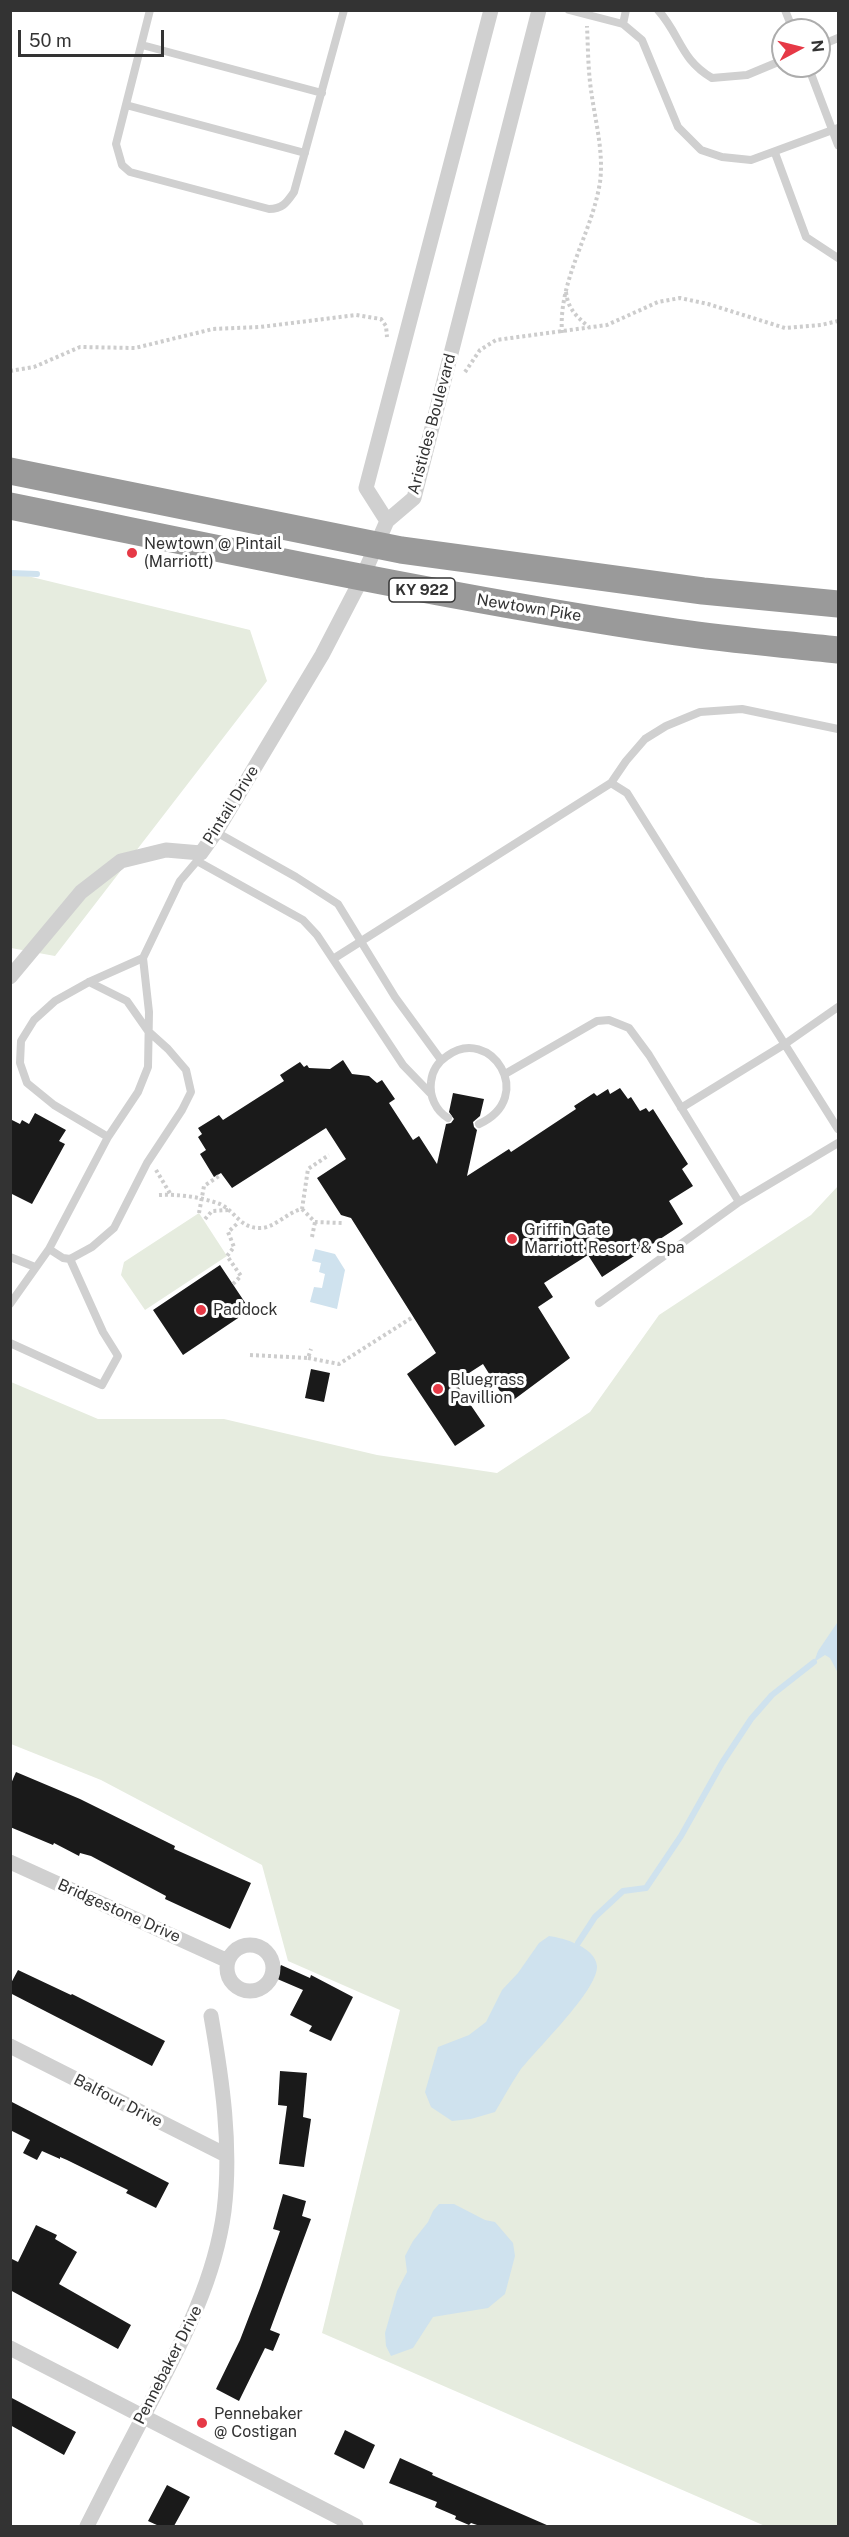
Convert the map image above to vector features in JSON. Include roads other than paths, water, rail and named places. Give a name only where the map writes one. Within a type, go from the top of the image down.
[{"type":"highway","name":"KY 922","points":[[10,471],[376,546],[703,591],[838,604]]},
{"type":"highway","name":"Newtown Pike","points":[[10,506],[362,578],[514,606],[678,633],[838,650]]},
{"type":"street","points":[[387,521],[366,488],[491,10]]},
{"type":"street","name":"Aristides Boulevard","points":[[387,521],[414,498],[539,10]]},
{"type":"street","name":"Pintail Drive","points":[[10,977],[81,892],[122,861],[166,850],[199,857],[322,655],[362,578],[387,521]]},
{"type":"street","name":"Bridgestone Drive","points":[[10,1862],[228,1960]]},
{"type":"street","name":"Pennebaker Drive","points":[[87,2526],[185,2338],[201,2300],[213,2260],[224,2211],[226,2156],[224,2104],[211,2016]]},
{"type":"street","name":"Balfour Drive","points":[[10,2046],[226,2156]]},
{"type":"street","points":[[10,2348],[356,2526]]},
{"type":"lane","points":[[150,10],[116,144],[122,165],[130,172],[269,209],[278,209],[294,192],[344,10]]},
{"type":"lane","points":[[569,10],[623,24],[642,40],[678,127],[701,150],[722,157],[751,160],[836,129]]},
{"type":"lane","points":[[623,24],[626,10]]},
{"type":"lane","points":[[658,10],[680,40],[687,58],[712,78],[747,75],[771,65]]},
{"type":"lane","points":[[142,45],[322,93]]},
{"type":"lane","points":[[813,78],[836,129],[838,145]]},
{"type":"lane","points":[[126,105],[305,153]]},
{"type":"lane","points":[[775,153],[806,237],[838,258]]},
{"type":"lane","points":[[333,959],[611,783],[645,739],[666,726],[700,712],[742,709],[838,729]]},
{"type":"lane","points":[[611,783],[627,793],[838,1129]]},
{"type":"lane","points":[[216,832],[296,877],[338,904],[395,997],[441,1060]]},
{"type":"lane","points":[[10,1304],[49,1250],[108,1137],[138,1092],[148,1067],[149,1012],[143,958],[180,881],[199,857],[303,920],[317,935],[403,1065],[431,1094],[436,1106],[448,1118]]},
{"type":"lane","points":[[108,1137],[54,1105],[27,1083],[20,1063],[21,1041],[34,1020],[55,1001],[89,982],[143,958]]},
{"type":"lane","points":[[49,1250],[63,1258],[70,1259],[92,1247],[114,1228],[147,1163],[182,1110],[191,1092],[186,1070],[168,1048],[148,1031],[127,1001],[89,982]]},
{"type":"lane","points":[[681,1108],[785,1044],[838,1007]]},
{"type":"lane","points":[[505,1074],[597,1020],[609,1020],[629,1028],[649,1055],[739,1202]]},
{"type":"lane","points":[[431,1094],[432,1076],[441,1060],[452,1052],[464,1048],[477,1049],[489,1054],[499,1062],[505,1074],[507,1087],[505,1099],[499,1110],[490,1119],[479,1124]]},
{"type":"lane","points":[[599,1303],[739,1202],[838,1143]]},
{"type":"lane","points":[[10,1257],[36,1267]]},
{"type":"lane","points":[[10,1342],[102,1385],[118,1356],[103,1332],[70,1259]]},
{"type":"water","points":[[315,1249],[335,1254],[345,1270],[337,1309],[310,1302],[314,1287],[322,1288],[325,1274],[319,1272],[321,1263],[312,1261]]},
{"type":"water","points":[[837,1623],[838,1673],[830,1658],[825,1655],[814,1662],[818,1651]]},
{"type":"water","points":[[549,1936],[570,1941],[591,1954],[597,1966],[595,1977],[577,2005],[519,2072],[495,2112],[471,2119],[452,2121],[431,2107],[425,2092],[438,2047],[469,2035],[486,2022],[502,1990],[518,1973],[539,1943]]},
{"type":"water","points":[[439,2204],[454,2204],[485,2220],[495,2222],[513,2243],[515,2256],[505,2294],[488,2308],[433,2317],[413,2348],[391,2356],[386,2346],[385,2333],[397,2291],[407,2272],[405,2256]]},
{"type":"waterway","points":[[10,573],[37,574]]},
{"type":"waterway","points":[[578,1943],[595,1917],[623,1891],[646,1888],[681,1836],[722,1763],[751,1719],[772,1695],[814,1662]]},
{"type":"place","name":"Newtown @ Pintail (Marriott)","points":[[132,553]]},
{"type":"place","name":"Griffin Gate Marriott Resort & Spa","points":[[512,1239]]},
{"type":"place","name":"Paddock","points":[[201,1310]]},
{"type":"place","name":"Bluegrass Pavillion","points":[[438,1389]]},
{"type":"place","name":"Pennebaker @ Costigan","points":[[202,2423]]}]
